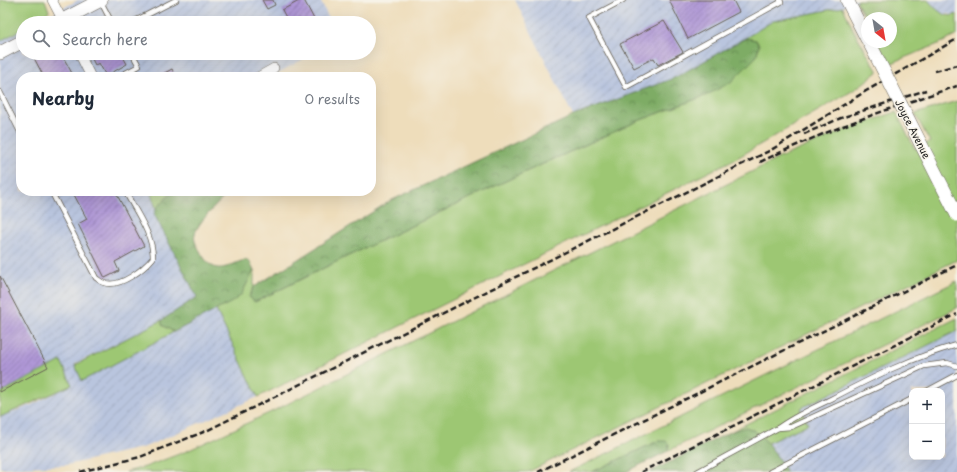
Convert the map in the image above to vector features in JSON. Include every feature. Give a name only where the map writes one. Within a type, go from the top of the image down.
[{"type":"street","points":[[52,0],[59,16]]},
{"type":"street","points":[[72,16],[101,0]]},
{"type":"street","points":[[847,0],[861,26]]},
{"type":"street","points":[[0,53],[16,45]]},
{"type":"street","name":"Joyce Avenue","points":[[872,48],[957,215]]},
{"type":"street","points":[[82,60],[88,72]]},
{"type":"street","points":[[267,72],[274,68]]},
{"type":"lane","points":[[101,0],[109,16]]},
{"type":"lane","points":[[145,16],[176,0]]},
{"type":"lane","points":[[623,0],[590,18],[626,87],[781,2],[780,0]]},
{"type":"lane","points":[[127,72],[138,66],[135,60]]},
{"type":"lane","points":[[0,92],[2,102],[16,126]]},
{"type":"lane","points":[[54,196],[96,278],[105,284],[116,283],[136,274],[146,267],[153,258],[153,247],[149,236],[128,196]]},
{"type":"lane","points":[[696,472],[778,428],[788,420],[852,388],[935,351],[957,345]]},
{"type":"lane","points":[[778,428],[797,424],[924,366],[947,363],[957,366]]},
{"type":"lane","points":[[933,388],[957,376]]},
{"type":"lane","points":[[770,472],[909,401]]},
{"type":"shaded area","points":[[78,0],[320,0],[328,16],[47,16]]},
{"type":"shaded area","points":[[515,0],[859,0],[843,7],[773,22],[674,78],[573,116]]},
{"type":"shaded area","points":[[928,0],[957,0],[957,14],[940,13]]},
{"type":"shaded area","points":[[16,33],[16,60],[301,60],[280,72],[16,72],[16,196],[152,196],[156,208],[154,214],[197,297],[162,320],[75,364],[82,381],[216,310],[258,397],[145,447],[67,465],[0,468],[0,417],[31,405],[72,385],[61,361],[0,393],[0,41]]},
{"type":"shaded area","points":[[957,331],[957,472],[787,472],[768,443],[808,424],[801,408]]},
{"type":"green space","points":[[0,0],[45,0],[49,11],[43,16],[16,16],[16,33],[0,41]]},
{"type":"green space","points":[[928,0],[937,10],[944,14],[957,14],[957,35],[888,65],[880,48],[897,48],[897,12],[862,12],[856,1]]},
{"type":"green space","points":[[843,7],[861,43],[861,48],[864,48],[878,72],[854,90],[737,158],[258,397],[216,310],[241,295],[254,270],[254,287],[249,297],[255,302],[512,178],[638,121],[707,95],[756,57],[759,45],[756,40],[745,38],[773,21]]},
{"type":"green space","points":[[745,38],[756,40],[759,46],[756,57],[731,82],[707,95],[638,121],[512,178],[255,302],[249,297],[254,287],[390,201],[573,116],[674,78]]},
{"type":"green space","points":[[957,101],[957,260],[528,472],[126,472],[145,467],[187,451],[269,413],[779,158],[845,130],[896,112],[915,149],[930,142],[915,114]]},
{"type":"green space","points":[[152,196],[169,196],[156,208]]},
{"type":"green space","points":[[169,196],[225,196],[200,223],[195,234],[195,241],[204,258],[214,267],[223,268],[240,261],[249,260],[254,270],[241,295],[232,302],[174,332],[162,325],[162,320],[197,297],[154,214],[156,208]]},
{"type":"green space","points":[[957,281],[957,308],[668,451],[669,444],[658,441],[592,472],[569,472]]},
{"type":"green space","points":[[957,318],[957,331],[801,408],[808,424],[768,443],[751,429],[747,428],[730,432]]},
{"type":"green space","points":[[162,320],[162,325],[174,332],[82,381],[75,365]]},
{"type":"green space","points":[[61,361],[72,385],[0,417],[0,393]]},
{"type":"green space","points":[[746,427],[753,430],[765,440],[787,472],[650,472],[730,432]]},
{"type":"green space","points":[[658,441],[666,441],[669,444],[668,451],[626,472],[592,472]]},
{"type":"building","points":[[262,0],[273,0],[275,5],[267,9]]},
{"type":"building","points":[[301,0],[304,0],[312,16],[285,16],[282,10]]},
{"type":"building","points":[[669,0],[733,0],[739,12],[688,39]]},
{"type":"building","points":[[664,21],[683,52],[658,65],[654,58],[634,68],[620,44]]},
{"type":"building","points":[[35,60],[65,60],[71,72],[41,72]]},
{"type":"building","points":[[92,60],[125,60],[127,64],[113,72],[104,72],[99,63],[95,65]]},
{"type":"building","points":[[172,69],[174,72],[166,72]]},
{"type":"building","points":[[75,196],[118,196],[144,246],[115,262],[119,271],[105,278],[78,224],[87,219]]},
{"type":"building","points":[[0,276],[48,367],[0,392]]},
{"type":"railway","points":[[80,472],[140,457],[206,431],[771,150],[866,91],[957,39]]},
{"type":"railway","points":[[935,71],[957,65]]},
{"type":"railway","points":[[760,162],[808,140],[857,121],[957,86]]},
{"type":"railway","points":[[804,134],[841,118],[926,90]]},
{"type":"railway","points":[[538,472],[957,265]]},
{"type":"railway","points":[[641,472],[957,314]]}]
